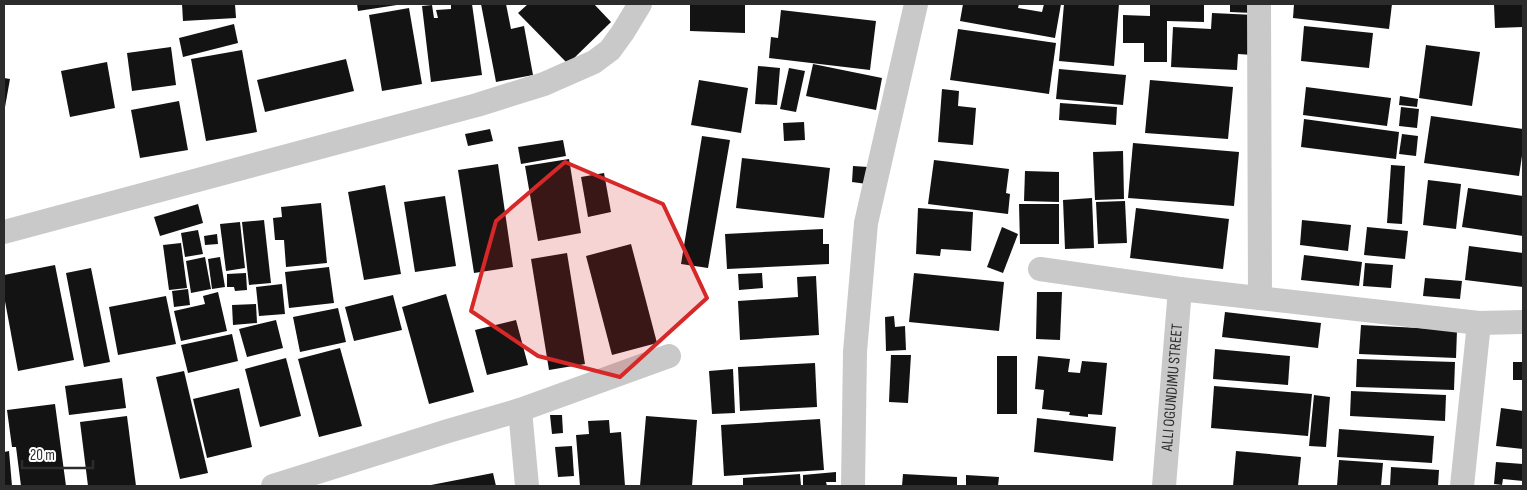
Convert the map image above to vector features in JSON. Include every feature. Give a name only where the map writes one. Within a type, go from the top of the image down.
[{"type":"street","points":[[4,232],[477,104],[544,84],[594,62],[610,50],[640,4]]},
{"type":"street","points":[[853,486],[855,352],[866,224],[916,4]]},
{"type":"street","points":[[1258,4],[1260,298]]},
{"type":"street","points":[[1040,269],[1180,289],[1479,323],[1523,322]]},
{"type":"street","name":"ALLI OGUNDIMU STREET","points":[[1164,486],[1180,289]]},
{"type":"street","points":[[1462,486],[1479,323]]},
{"type":"street","points":[[273,486],[430,436],[520,410],[670,356]]},
{"type":"street","points":[[520,410],[527,486]]},
{"type":"highlighted area","points":[[565,162],[663,204],[707,298],[620,377],[538,356],[471,311],[496,221]]},
{"type":"building","points":[[182,4],[235,4],[236,18],[183,21]]},
{"type":"building","points":[[357,4],[397,4],[397,5],[358,11]]},
{"type":"building","points":[[451,4],[472,4],[482,75],[431,82],[422,6],[432,5],[434,18],[438,18],[436,10],[451,9]]},
{"type":"building","points":[[481,4],[506,4],[511,29],[524,26],[533,75],[496,82]]},
{"type":"building","points":[[528,4],[594,4],[611,22],[568,64],[518,13]]},
{"type":"building","points":[[690,4],[745,5],[745,33],[690,31]]},
{"type":"building","points":[[963,4],[1019,4],[1018,8],[1042,12],[1044,4],[1061,4],[1055,38],[960,21]]},
{"type":"building","points":[[1064,4],[1119,4],[1114,66],[1059,61]]},
{"type":"building","points":[[1150,4],[1204,4],[1204,22],[1167,21],[1167,62],[1144,62],[1144,43],[1123,43],[1123,15],[1150,16]]},
{"type":"building","points":[[1230,4],[1253,4],[1253,13],[1230,12]]},
{"type":"building","points":[[1294,4],[1392,4],[1389,29],[1293,18]]},
{"type":"building","points":[[1494,4],[1523,4],[1523,27],[1495,28]]},
{"type":"building","points":[[409,8],[422,84],[382,91],[369,15]]},
{"type":"building","points":[[781,10],[876,21],[870,70],[769,58],[771,37],[778,38]]},
{"type":"building","points":[[1212,13],[1255,15],[1253,55],[1238,54],[1237,70],[1171,67],[1173,27],[1211,29]]},
{"type":"building","points":[[234,24],[238,43],[183,57],[179,38]]},
{"type":"building","points":[[1304,26],[1373,33],[1369,68],[1301,61]]},
{"type":"building","points":[[958,29],[1056,43],[1049,94],[950,80]]},
{"type":"building","points":[[1426,45],[1480,52],[1472,106],[1419,98]]},
{"type":"building","points":[[171,47],[176,85],[132,91],[127,53]]},
{"type":"building","points":[[242,50],[257,132],[206,141],[191,59]]},
{"type":"building","points":[[346,59],[354,91],[265,112],[257,80]]},
{"type":"building","points":[[107,62],[115,108],[70,117],[61,71]]},
{"type":"building","points":[[813,64],[882,78],[876,110],[806,96]]},
{"type":"building","points":[[758,66],[780,68],[777,105],[755,104]]},
{"type":"building","points":[[789,68],[805,71],[796,112],[780,109]]},
{"type":"building","points":[[1059,69],[1126,75],[1123,105],[1056,99]]},
{"type":"building","points":[[4,78],[10,79],[5,107],[4,107]]},
{"type":"building","points":[[699,80],[748,88],[741,133],[691,125]]},
{"type":"building","points":[[1150,80],[1233,87],[1228,139],[1145,133]]},
{"type":"building","points":[[1306,87],[1391,98],[1387,126],[1303,115]]},
{"type":"building","points":[[942,89],[959,91],[958,106],[976,108],[973,145],[938,142]]},
{"type":"building","points":[[1400,96],[1418,99],[1417,107],[1399,105]]},
{"type":"building","points":[[179,101],[188,150],[140,158],[131,110]]},
{"type":"building","points":[[1060,103],[1117,107],[1116,125],[1059,120]]},
{"type":"building","points":[[1401,107],[1419,109],[1417,128],[1399,126]]},
{"type":"building","points":[[1431,116],[1523,129],[1523,149],[1519,176],[1424,163]]},
{"type":"building","points":[[1304,119],[1399,132],[1396,159],[1301,147]]},
{"type":"building","points":[[804,122],[805,140],[784,141],[783,123]]},
{"type":"building","points":[[490,129],[493,141],[468,146],[465,134]]},
{"type":"building","points":[[1402,134],[1418,136],[1416,156],[1399,154]]},
{"type":"building","points":[[702,136],[730,140],[708,268],[681,264]]},
{"type":"building","points":[[563,140],[566,156],[521,164],[518,147]]},
{"type":"building","points":[[1133,143],[1239,152],[1234,206],[1128,198]]},
{"type":"building","points":[[1123,151],[1124,199],[1095,200],[1093,152]]},
{"type":"building","points":[[742,158],[830,168],[824,218],[736,208]]},
{"type":"building","points":[[569,159],[581,233],[538,241],[525,166]]},
{"type":"building","points":[[934,160],[1009,169],[1006,193],[1010,194],[1008,214],[928,204]]},
{"type":"building","points":[[498,164],[513,267],[474,273],[458,170]]},
{"type":"building","points":[[1391,165],[1405,166],[1402,224],[1387,223]]},
{"type":"building","points":[[853,166],[868,167],[867,184],[852,182]]},
{"type":"building","points":[[1025,171],[1059,172],[1059,202],[1024,201]]},
{"type":"building","points":[[604,173],[611,212],[588,217],[581,177]]},
{"type":"building","points":[[1428,180],[1461,184],[1456,229],[1423,225]]},
{"type":"building","points":[[385,185],[401,274],[364,280],[348,192]]},
{"type":"building","points":[[1468,188],[1523,196],[1523,236],[1462,227]]},
{"type":"building","points":[[445,196],[456,266],[415,272],[404,202]]},
{"type":"building","points":[[1092,198],[1094,248],[1065,249],[1063,200]]},
{"type":"building","points":[[1125,201],[1127,243],[1098,244],[1096,202]]},
{"type":"building","points":[[321,203],[327,263],[286,267],[284,240],[275,240],[273,218],[282,217],[281,207]]},
{"type":"building","points":[[198,204],[203,223],[160,236],[154,217]]},
{"type":"building","points":[[1019,204],[1059,204],[1059,244],[1020,244]]},
{"type":"building","points":[[918,208],[973,212],[971,251],[941,249],[940,256],[916,254]]},
{"type":"building","points":[[1136,208],[1229,219],[1223,269],[1130,258]]},
{"type":"building","points":[[264,220],[271,283],[249,285],[242,222]]},
{"type":"building","points":[[1302,220],[1351,225],[1348,251],[1300,245]]},
{"type":"building","points":[[240,222],[245,268],[226,271],[220,224]]},
{"type":"building","points":[[1002,227],[1018,234],[1003,273],[987,267]]},
{"type":"building","points":[[1367,227],[1408,231],[1405,259],[1364,255]]},
{"type":"building","points":[[823,229],[823,244],[829,244],[829,264],[727,269],[725,234]]},
{"type":"building","points":[[198,230],[203,254],[185,257],[181,233]]},
{"type":"building","points":[[217,234],[218,244],[205,245],[204,236]]},
{"type":"building","points":[[181,243],[187,288],[169,290],[163,245]]},
{"type":"building","points":[[631,244],[657,343],[612,355],[586,256]]},
{"type":"building","points":[[1469,246],[1523,253],[1523,287],[1465,280]]},
{"type":"building","points":[[567,253],[585,364],[549,370],[531,259]]},
{"type":"building","points":[[1304,255],[1362,262],[1359,286],[1301,280]]},
{"type":"building","points":[[205,257],[211,289],[191,293],[186,261]]},
{"type":"building","points":[[220,257],[225,287],[212,289],[208,259]]},
{"type":"building","points":[[1365,263],[1393,265],[1391,288],[1363,286]]},
{"type":"building","points":[[55,265],[74,360],[18,371],[4,296],[4,275]]},
{"type":"building","points":[[329,267],[334,303],[289,308],[285,272]]},
{"type":"building","points":[[91,268],[110,362],[84,367],[66,273]]},
{"type":"building","points":[[246,273],[247,290],[235,291],[234,287],[227,287],[227,274]]},
{"type":"building","points":[[762,273],[763,288],[739,290],[738,274]]},
{"type":"building","points":[[914,273],[1004,282],[999,331],[909,322]]},
{"type":"building","points":[[816,276],[819,335],[740,340],[738,301],[798,297],[797,277]]},
{"type":"building","points":[[1425,278],[1462,281],[1460,299],[1423,296]]},
{"type":"building","points":[[282,284],[285,314],[259,316],[256,287]]},
{"type":"building","points":[[188,289],[190,305],[174,307],[172,291]]},
{"type":"building","points":[[218,292],[227,331],[181,341],[174,311],[205,304],[203,296]]},
{"type":"building","points":[[1037,292],[1062,292],[1060,340],[1036,339]]},
{"type":"building","points":[[446,294],[474,392],[429,404],[402,307]]},
{"type":"building","points":[[393,295],[402,330],[354,341],[345,307]]},
{"type":"building","points":[[166,296],[176,344],[118,355],[109,307]]},
{"type":"building","points":[[256,304],[257,323],[233,325],[232,305]]},
{"type":"building","points":[[338,308],[346,342],[300,352],[293,317]]},
{"type":"building","points":[[1225,312],[1321,323],[1318,348],[1222,337]]},
{"type":"building","points":[[894,316],[895,327],[905,326],[906,350],[886,351],[885,317]]},
{"type":"building","points":[[276,320],[283,348],[247,357],[239,329]]},
{"type":"building","points":[[516,320],[528,365],[487,375],[475,330]]},
{"type":"building","points":[[1361,325],[1457,330],[1456,358],[1359,354]]},
{"type":"building","points":[[232,334],[238,361],[188,373],[181,345]]},
{"type":"building","points":[[340,348],[362,426],[319,437],[298,359]]},
{"type":"building","points":[[1215,349],[1290,356],[1288,385],[1213,379]]},
{"type":"building","points":[[891,355],[911,355],[908,403],[889,402]]},
{"type":"building","points":[[997,356],[1017,356],[1017,414],[997,414]]},
{"type":"building","points":[[1038,356],[1070,359],[1068,372],[1080,373],[1082,361],[1107,363],[1102,415],[1088,414],[1088,417],[1069,415],[1070,412],[1042,409],[1044,390],[1035,389]]},
{"type":"building","points":[[286,358],[301,416],[260,427],[245,369]]},
{"type":"building","points":[[1357,359],[1455,362],[1454,390],[1356,387]]},
{"type":"building","points":[[1513,362],[1523,362],[1523,380],[1513,380]]},
{"type":"building","points":[[815,363],[817,407],[740,411],[738,367]]},
{"type":"building","points":[[733,369],[735,413],[712,414],[709,371]]},
{"type":"building","points":[[184,371],[208,473],[180,479],[156,377]]},
{"type":"building","points":[[122,378],[126,408],[69,415],[65,386]]},
{"type":"building","points":[[1214,386],[1312,394],[1308,436],[1211,428]]},
{"type":"building","points":[[239,388],[252,447],[207,458],[193,399]]},
{"type":"building","points":[[1351,391],[1446,395],[1445,421],[1350,416]]},
{"type":"building","points":[[1314,395],[1330,397],[1326,447],[1309,446]]},
{"type":"building","points":[[55,404],[66,486],[21,486],[16,447],[12,447],[7,410]]},
{"type":"building","points":[[1501,408],[1523,411],[1523,449],[1496,446]]},
{"type":"building","points":[[550,415],[562,415],[563,433],[552,434]]},
{"type":"building","points":[[127,416],[136,486],[88,486],[80,422]]},
{"type":"building","points":[[646,416],[697,420],[692,486],[640,486]]},
{"type":"building","points":[[1037,418],[1116,427],[1113,461],[1034,452]]},
{"type":"building","points":[[820,419],[824,470],[724,476],[721,425]]},
{"type":"building","points":[[609,420],[610,433],[621,432],[625,486],[580,486],[576,435],[589,434],[588,421]]},
{"type":"building","points":[[1339,429],[1434,436],[1432,463],[1337,457]]},
{"type":"building","points":[[572,446],[574,476],[558,477],[555,447]]},
{"type":"building","points":[[9,451],[12,486],[4,486],[4,452]]},
{"type":"building","points":[[1236,451],[1301,457],[1298,486],[1233,486]]},
{"type":"building","points":[[1339,460],[1383,463],[1381,486],[1337,486]]},
{"type":"building","points":[[1496,462],[1523,464],[1523,481],[1503,479],[1502,485],[1494,484]]},
{"type":"building","points":[[1391,467],[1439,470],[1438,486],[1390,486]]},
{"type":"building","points":[[836,472],[836,482],[826,482],[827,486],[803,486],[803,475]]},
{"type":"building","points":[[493,473],[496,486],[431,485]]},
{"type":"building","points":[[800,474],[801,486],[743,486],[743,478]]},
{"type":"building","points":[[903,474],[957,477],[957,486],[902,486]]},
{"type":"building","points":[[966,475],[999,477],[998,486],[966,486]]}]
